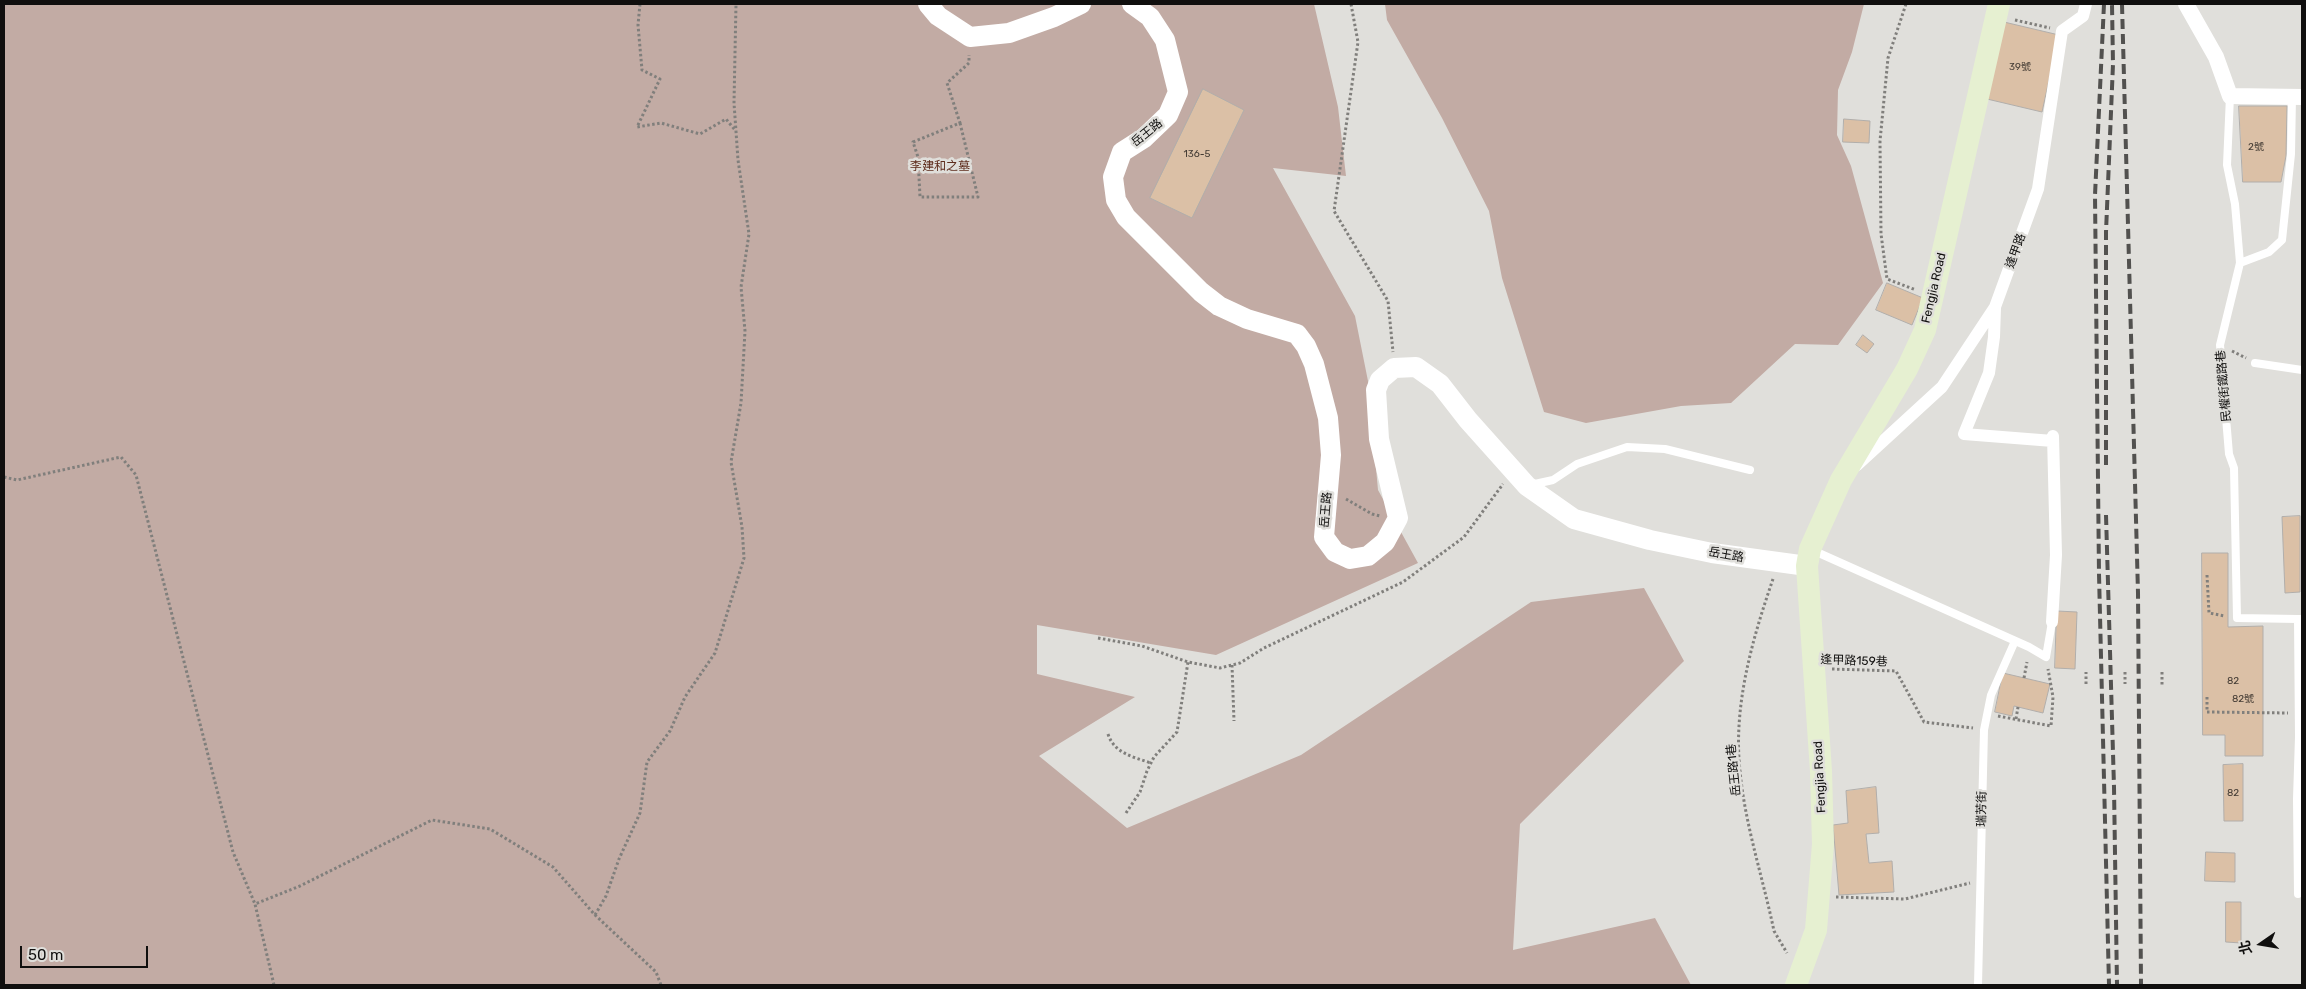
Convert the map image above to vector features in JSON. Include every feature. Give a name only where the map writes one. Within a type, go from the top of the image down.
[{"type":"main road","name":"Fengjia Road","points":[[1800,975],[1816,930],[1823,844],[1821,772],[1812,668],[1808,558],[1841,480],[1908,368],[1925,330],[1998,10]]},
{"type":"street","points":[[928,4],[938,16],[970,37],[1009,34],[1054,17],[1081,4]]},
{"type":"street","name":"岳王路","points":[[1132,4],[1150,17],[1165,40],[1178,92],[1168,115],[1144,138],[1122,152],[1113,177],[1116,200],[1126,217],[1201,292],[1219,306],[1246,319],[1297,334],[1306,346],[1314,364],[1328,418],[1331,455],[1324,537],[1335,552],[1350,559],[1368,556],[1385,542],[1398,518]]},
{"type":"street","points":[[2062,31],[2082,16],[2086,4]]},
{"type":"street","points":[[2186,4],[2216,57],[2230,96],[2297,96]]},
{"type":"street","name":"逢甲路","points":[[1841,480],[1942,387],[1995,307],[2038,189],[2062,31]]},
{"type":"street","points":[[1995,307],[1994,337],[1989,374],[1964,434],[2053,439],[2056,556],[2052,622]]},
{"type":"street","name":"岳王路","points":[[1394,368],[1416,367],[1440,384],[1468,420],[1521,479],[1574,519],[1604,529],[1668,544],[1778,563],[1808,558]]},
{"type":"street","points":[[1394,368],[1380,380],[1376,390],[1379,439],[1398,518]]},
{"type":"lane","name":"民權街鐵路巷","points":[[2230,96],[2227,165],[2235,204],[2240,263],[2220,346],[2229,454],[2234,468],[2237,618]]},
{"type":"lane","points":[[2240,263],[2269,252],[2282,240],[2297,96]]},
{"type":"lane","points":[[2255,362],[2302,370]]},
{"type":"lane","points":[[1521,479],[1553,480],[1577,464],[1627,448],[1665,449],[1750,470]]},
{"type":"lane","points":[[1808,558],[2015,641],[2046,657],[2052,622]]},
{"type":"lane","points":[[2237,618],[2300,619],[2301,737],[2297,799],[2298,894]]},
{"type":"lane","name":"瑞芳街","points":[[1979,984],[1984,730],[1991,695],[2015,641]]},
{"type":"path","points":[[640,4],[638,25],[642,70],[660,80],[637,127],[661,123],[700,134],[726,119],[736,131]]},
{"type":"path","points":[[595,915],[606,896],[619,859],[640,813],[647,762],[670,731],[685,698],[715,653],[744,558],[742,527],[731,462],[742,403],[746,331],[741,287],[749,234],[738,160],[734,103],[736,4]]},
{"type":"path","points":[[1350,4],[1358,42],[1334,211],[1388,301],[1394,368]]},
{"type":"path","points":[[1906,4],[1888,58],[1880,141],[1881,234],[1887,279],[1932,298]]},
{"type":"path","points":[[1998,10],[2062,31]]},
{"type":"path","points":[[960,124],[913,142],[918,157],[920,197],[978,196],[960,124],[948,83],[969,63],[970,37]]},
{"type":"path","points":[[2220,346],[2255,362]]},
{"type":"path","points":[[4,478],[17,480],[121,457],[136,475],[233,852],[255,904],[274,985]]},
{"type":"path","points":[[1098,638],[1142,646],[1188,662],[1220,668],[1240,663],[1264,648],[1403,582],[1464,537],[1495,492],[1521,479]]},
{"type":"path","points":[[1327,501],[1340,496],[1372,514],[1398,518]]},
{"type":"path","name":"岳王路1巷","points":[[1778,563],[1749,658],[1738,744],[1739,763],[1748,814],[1774,931],[1800,975]]},
{"type":"path","points":[[2207,575],[2209,612],[2237,618]]},
{"type":"path","points":[[1987,715],[2051,726],[2053,698],[2046,657]]},
{"type":"path","points":[[1126,813],[1140,792],[1150,763],[1177,732],[1188,662]]},
{"type":"path","points":[[2024,678],[2027,662]]},
{"type":"path","points":[[1232,665],[1234,721]]},
{"type":"path","name":"逢甲路159巷","points":[[1812,668],[1896,671],[1924,722],[1984,730]]},
{"type":"path","points":[[2086,672],[2086,684]]},
{"type":"path","points":[[2125,672],[2125,684]]},
{"type":"path","points":[[2162,672],[2162,685]]},
{"type":"path","points":[[2207,696],[2207,712],[2287,713]]},
{"type":"path","points":[[2047,697],[2053,698]]},
{"type":"path","points":[[2016,719],[2018,707]]},
{"type":"path","points":[[1108,734],[1112,744],[1125,754],[1150,763]]},
{"type":"path","points":[[255,904],[300,886],[432,820],[490,829],[553,867],[595,915],[656,972],[660,985]]},
{"type":"path","points":[[1818,897],[1905,899],[1981,881]]},
{"type":"green space","name":"李建和之墓","points":[[4,4],[1314,4],[1338,107],[1346,176],[1273,168],[1355,316],[1368,381],[1378,490],[1418,563],[1216,655],[1037,625],[1037,674],[1135,697],[1039,756],[1127,828],[1301,755],[1531,602],[1644,588],[1684,661],[1520,824],[1513,950],[1655,918],[1691,985],[4,985]]},
{"type":"green space","points":[[1385,4],[1864,4],[1852,52],[1838,90],[1837,135],[1851,166],[1883,283],[1838,345],[1795,344],[1731,403],[1681,406],[1586,423],[1544,412],[1502,278],[1489,211],[1442,118],[1387,20]]},
{"type":"building","points":[[2004,22],[2059,35],[2042,112],[1987,99]]},
{"type":"building","points":[[1203,89],[1244,110],[1192,218],[1150,198]]},
{"type":"building","points":[[2239,106],[2287,106],[2286,156],[2281,182],[2243,182]]},
{"type":"building","points":[[1844,119],[1870,121],[1869,143],[1843,142]]},
{"type":"building","points":[[1887,283],[1923,298],[1912,325],[1876,310]]},
{"type":"building","points":[[1863,335],[1874,344],[1867,353],[1856,345]]},
{"type":"building","points":[[2300,516],[2300,592],[2285,593],[2282,517]]},
{"type":"building","points":[[2202,553],[2228,553],[2228,627],[2263,626],[2263,756],[2225,756],[2225,735],[2203,735]]},
{"type":"building","points":[[2057,611],[2077,612],[2075,669],[2055,668]]},
{"type":"building","points":[[2003,673],[2050,684],[2043,713],[2014,706],[2012,716],[1995,712]]},
{"type":"building","points":[[2243,764],[2243,821],[2224,821],[2223,765]]},
{"type":"building","points":[[1876,787],[1879,833],[1866,834],[1869,863],[1892,861],[1894,892],[1839,895],[1833,825],[1848,823],[1846,791]]},
{"type":"building","points":[[2206,852],[2235,853],[2235,882],[2205,881]]},
{"type":"building","points":[[2226,902],[2241,902],[2241,943],[2226,942]]},
{"type":"railway","points":[[2104,4],[2095,195],[2099,574],[2109,985]]},
{"type":"railway","points":[[2106,465],[2106,232],[2113,64],[2112,4]]},
{"type":"railway","points":[[2122,4],[2138,593],[2141,985]]},
{"type":"railway","points":[[2106,515],[2114,787],[2117,985]]}]
